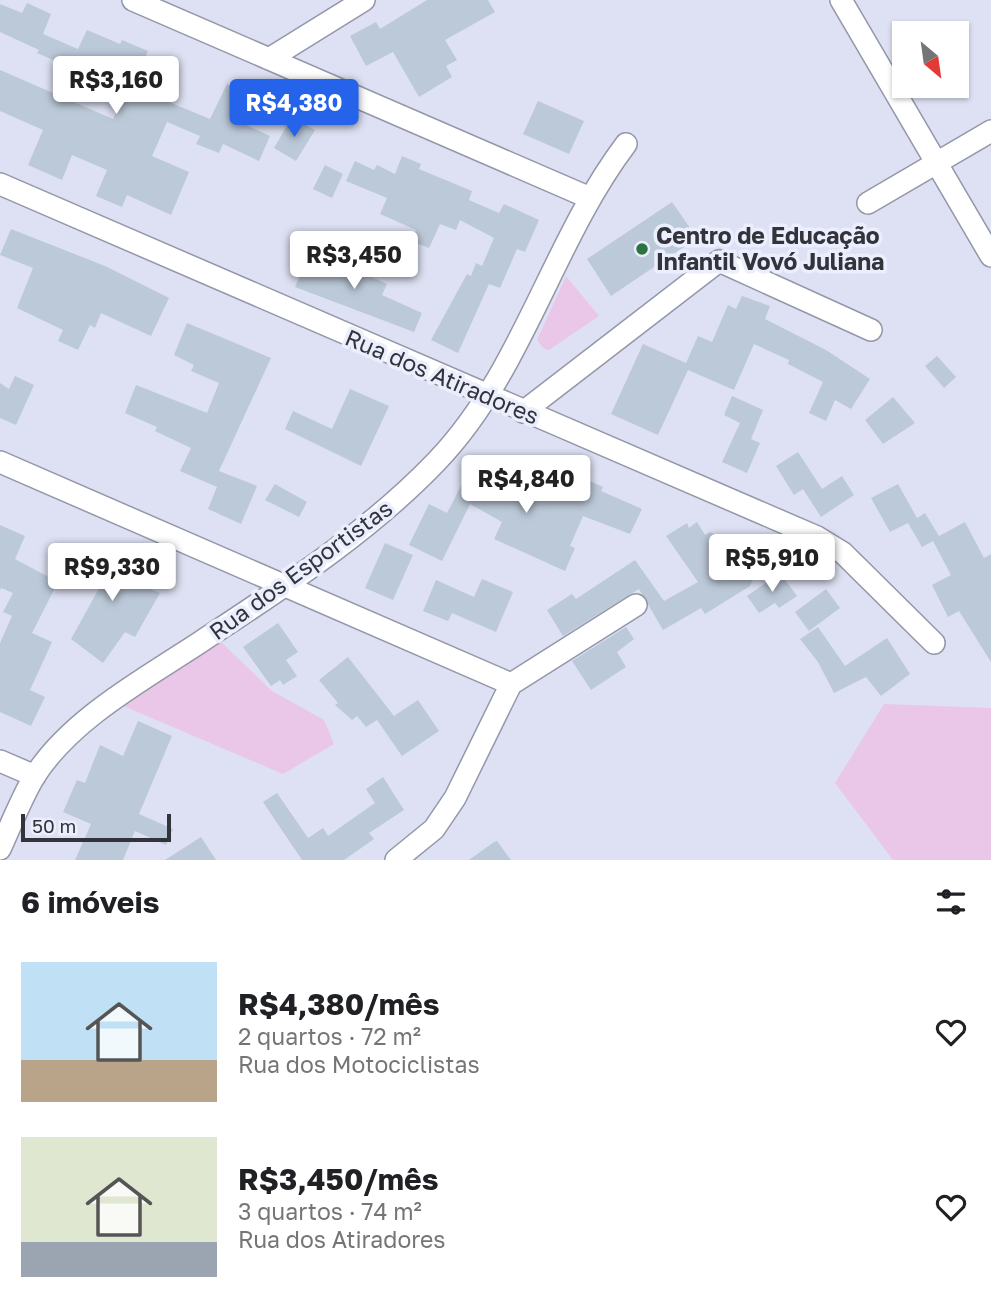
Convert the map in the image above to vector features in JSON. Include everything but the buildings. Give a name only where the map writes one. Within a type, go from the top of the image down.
[{"type":"street","points":[[133,0],[590,198]]},
{"type":"street","points":[[269,59],[365,0]]},
{"type":"street","points":[[841,0],[991,256]]},
{"type":"street","points":[[868,203],[991,131]]},
{"type":"street","name":"Rua dos Esportistas","points":[[0,849],[35,776],[61,745],[110,702],[286,586],[385,512],[447,450],[488,397],[599,179],[626,144]]},
{"type":"street","name":"Rua dos Atiradores","points":[[0,184],[817,537],[843,553],[934,643]]},
{"type":"street","points":[[523,412],[719,261],[872,330]]},
{"type":"street","points":[[0,461],[511,684]]},
{"type":"street","points":[[396,860],[434,830],[455,798],[511,684],[636,605]]},
{"type":"street","points":[[0,761],[35,776]]},
{"type":"shaded area","points":[[566,276],[599,316],[549,350],[544,349],[537,340]]},
{"type":"shaded area","points":[[220,641],[272,691],[324,720],[334,744],[283,774],[121,705]]},
{"type":"shaded area","points":[[884,704],[991,708],[991,860],[893,860],[835,783]]},
{"type":"place","name":"Centro de Educação Infantil Vovó Juliana","points":[[642,249]]}]
